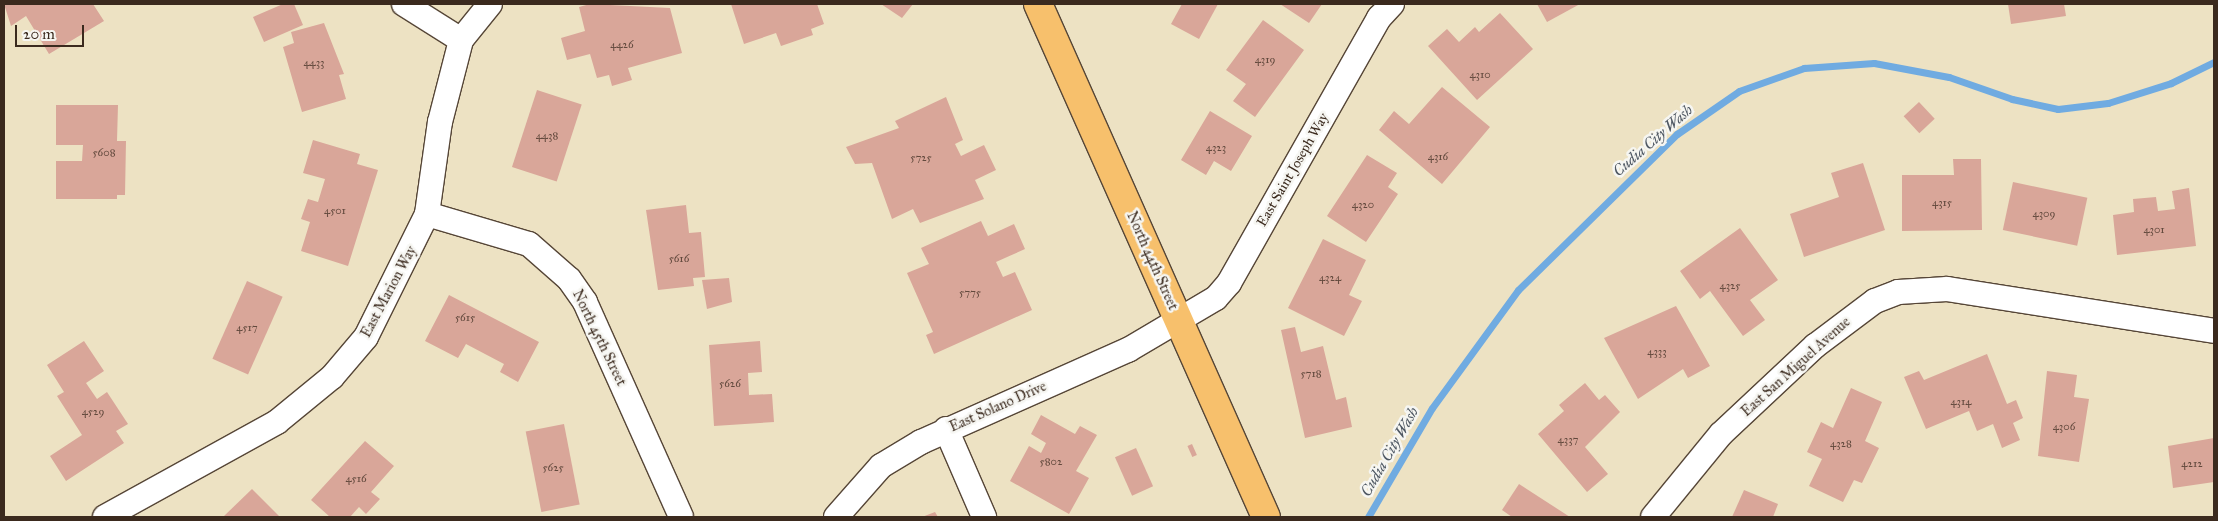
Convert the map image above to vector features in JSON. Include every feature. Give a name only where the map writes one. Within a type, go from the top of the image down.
[{"type":"main road","name":"North 44th Street","points":[[1038,4],[1266,517]]},
{"type":"street","points":[[404,4],[461,40]]},
{"type":"street","name":"East Marion Way","points":[[105,517],[277,422],[332,377],[366,337],[427,214],[443,104],[461,40],[490,4]]},
{"type":"street","name":"East Saint Joseph Way","points":[[1180,323],[1229,283],[1379,18],[1392,4]]},
{"type":"street","name":"North 45th Street","points":[[427,214],[529,244],[569,279],[585,302],[681,517]]},
{"type":"street","name":"East San Miguel Avenue","points":[[1653,517],[1721,434],[1815,346],[1874,300],[1898,292],[1947,289],[2214,331]]},
{"type":"street","name":"East Solano Drive","points":[[836,517],[881,466],[946,429],[1180,323]]},
{"type":"street","points":[[946,429],[984,517]]},
{"type":"building","points":[[4,4],[93,4],[104,21],[49,54],[26,16],[11,26]]},
{"type":"building","points":[[283,4],[294,4],[303,25],[264,42],[253,17]]},
{"type":"building","points":[[590,4],[670,8],[682,53],[628,68],[632,80],[612,86],[609,75],[597,78],[590,54],[567,60],[561,38],[585,31],[579,7]]},
{"type":"building","points":[[731,4],[817,4],[824,24],[811,29],[813,35],[781,46],[776,33],[744,44]]},
{"type":"building","points":[[881,4],[913,4],[902,18]]},
{"type":"building","points":[[1182,4],[1218,4],[1199,39],[1171,24]]},
{"type":"building","points":[[1280,4],[1322,4],[1309,23]]},
{"type":"building","points":[[1537,4],[1580,4],[1547,22]]},
{"type":"building","points":[[2008,4],[2064,4],[2066,16],[2011,24]]},
{"type":"building","points":[[1500,13],[1533,49],[1477,100],[1428,46],[1447,29],[1459,42],[1475,27],[1479,32]]},
{"type":"building","points":[[1263,20],[1304,50],[1255,117],[1233,101],[1246,84],[1226,70]]},
{"type":"building","points":[[324,23],[344,74],[339,75],[346,99],[302,112],[283,47],[294,43],[291,32]]},
{"type":"building","points":[[1442,87],[1490,127],[1442,184],[1379,130],[1394,111],[1409,124]]},
{"type":"building","points":[[537,90],[582,105],[557,182],[512,167]]},
{"type":"building","points":[[946,97],[963,140],[955,144],[961,156],[984,145],[996,170],[975,180],[984,199],[920,223],[913,209],[892,219],[872,163],[855,164],[846,147],[899,128],[895,121]]},
{"type":"building","points":[[1919,102],[1935,119],[1919,133],[1904,116]]},
{"type":"building","points":[[56,105],[118,105],[117,141],[126,141],[125,195],[117,195],[117,199],[56,199],[56,161],[82,161],[83,145],[56,145]]},
{"type":"building","points":[[1210,111],[1252,136],[1231,171],[1214,161],[1206,175],[1181,160]]},
{"type":"building","points":[[313,140],[360,154],[357,164],[378,170],[348,266],[301,251],[310,222],[301,219],[308,199],[318,202],[325,179],[303,173]]},
{"type":"building","points":[[1367,155],[1397,173],[1388,187],[1398,194],[1366,242],[1327,216]]},
{"type":"building","points":[[1953,159],[1981,159],[1982,230],[1902,231],[1902,175],[1954,175]]},
{"type":"building","points":[[1863,163],[1885,230],[1804,257],[1790,214],[1839,197],[1831,173]]},
{"type":"building","points":[[2013,182],[2087,198],[2077,246],[2003,230]]},
{"type":"building","points":[[2189,188],[2196,246],[2117,255],[2113,215],[2134,212],[2133,199],[2156,197],[2158,211],[2175,209],[2172,191]]},
{"type":"building","points":[[686,205],[689,233],[701,232],[705,277],[693,278],[694,286],[658,290],[646,210]]},
{"type":"building","points":[[981,221],[988,236],[1014,224],[1025,249],[996,262],[1003,277],[1015,272],[1032,310],[934,354],[926,335],[933,332],[907,273],[929,264],[921,248]]},
{"type":"building","points":[[1740,228],[1778,280],[1750,300],[1765,320],[1743,336],[1710,291],[1700,299],[1680,271]]},
{"type":"building","points":[[1323,239],[1366,260],[1349,295],[1362,301],[1344,336],[1288,308]]},
{"type":"building","points":[[729,278],[732,302],[707,309],[702,280]]},
{"type":"building","points":[[247,281],[283,297],[248,375],[212,359]]},
{"type":"building","points":[[449,295],[539,342],[518,382],[500,372],[504,364],[466,344],[458,358],[425,341]]},
{"type":"building","points":[[1676,306],[1710,366],[1688,378],[1683,369],[1638,399],[1604,338]]},
{"type":"building","points":[[1295,327],[1301,352],[1323,346],[1336,400],[1346,397],[1352,427],[1305,438],[1281,330]]},
{"type":"building","points":[[84,341],[104,371],[86,383],[97,399],[107,392],[128,424],[116,431],[124,443],[66,481],[50,456],[82,435],[57,396],[64,392],[47,365]]},
{"type":"building","points":[[760,341],[762,372],[748,373],[749,395],[772,394],[774,422],[714,426],[709,345]]},
{"type":"building","points":[[1987,354],[2007,404],[2016,400],[2023,418],[2013,423],[2020,440],[2002,448],[1993,424],[1977,431],[1969,411],[1926,429],[1904,377],[1919,371],[1924,380]]},
{"type":"building","points":[[2047,371],[2077,375],[2074,397],[2089,399],[2079,462],[2038,456]]},
{"type":"building","points":[[1585,383],[1599,400],[1605,395],[1620,412],[1585,447],[1608,474],[1587,492],[1538,434],[1564,411],[1559,405]]},
{"type":"building","points":[[1851,388],[1882,402],[1865,441],[1879,448],[1862,483],[1854,480],[1843,502],[1809,486],[1822,459],[1807,452],[1821,422],[1833,428]]},
{"type":"building","points":[[1041,415],[1075,434],[1080,426],[1097,435],[1076,471],[1089,478],[1069,514],[1010,481],[1029,446],[1041,453],[1046,443],[1031,434]]},
{"type":"building","points":[[564,424],[580,504],[541,512],[526,431]]},
{"type":"building","points":[[2214,438],[2214,482],[2173,488],[2168,446]]},
{"type":"building","points":[[365,441],[394,466],[371,492],[380,499],[366,514],[359,507],[350,517],[330,517],[311,500]]},
{"type":"building","points":[[1192,444],[1197,455],[1192,457],[1187,446]]},
{"type":"building","points":[[1136,448],[1153,486],[1132,496],[1115,457]]},
{"type":"building","points":[[1519,484],[1570,517],[1512,517],[1502,510]]},
{"type":"building","points":[[252,489],[280,517],[223,517]]},
{"type":"building","points":[[1744,490],[1778,504],[1773,517],[1732,517]]},
{"type":"building","points":[[935,512],[938,517],[922,517]]},
{"type":"waterway","name":"Cudia City Wash","points":[[1368,517],[1432,408],[1518,290],[1677,134],[1739,91],[1804,68],[1874,63],[1949,77],[2012,99],[2058,109],[2108,103],[2171,83],[2214,62]]}]
